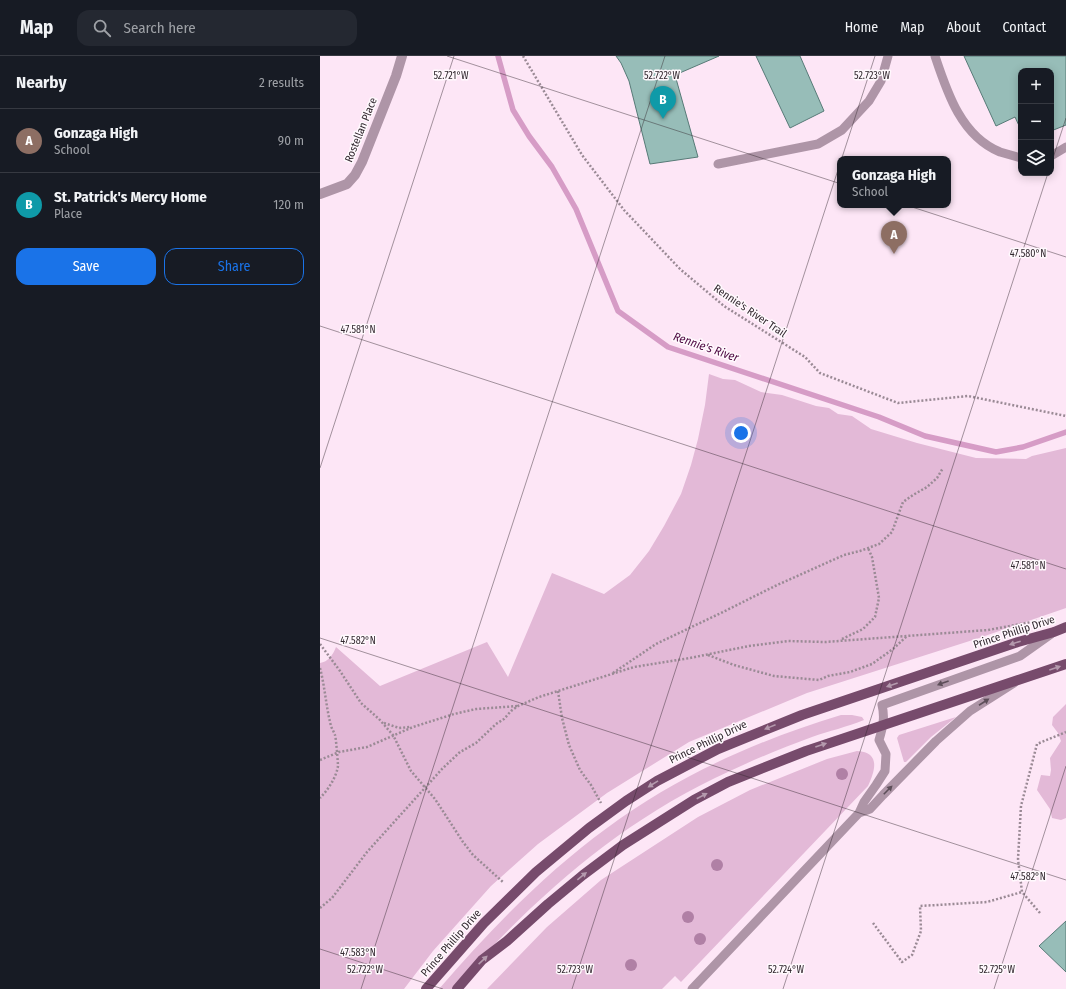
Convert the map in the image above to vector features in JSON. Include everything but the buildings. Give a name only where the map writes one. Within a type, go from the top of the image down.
[{"type":"main road","name":"Prince Phillip Drive","points":[[426,989],[484,923],[536,872],[589,828],[657,781],[718,749],[802,715],[1066,627]]},
{"type":"main road","points":[[457,989],[482,960],[507,941],[548,904],[603,860],[642,832],[694,800],[728,782],[806,750],[1066,664]]},
{"type":"street","name":"Rostellan Place","points":[[320,194],[347,184],[355,176],[396,76],[402,56]]},
{"type":"lane","points":[[718,164],[818,144],[842,130],[869,101],[881,81],[888,56]]},
{"type":"lane","points":[[935,56],[948,93],[967,127],[985,142],[1000,151],[1018,157]]},
{"type":"lane","points":[[1054,154],[1066,147]]},
{"type":"lane","points":[[692,989],[859,813],[864,802],[885,771],[886,754],[879,740],[884,724],[882,705],[1020,656],[1054,632]]},
{"type":"lane","points":[[859,813],[870,809],[936,741],[970,711],[1008,688],[1016,681]]},
{"type":"path","name":"Rennie's River Trail","points":[[523,56],[582,155],[624,210],[680,270],[724,306],[805,357],[820,373],[898,403],[968,396],[1066,416]]},
{"type":"path","points":[[611,674],[656,644],[774,586],[844,555],[879,544],[892,532],[903,502],[927,487],[937,478],[943,468]]},
{"type":"path","points":[[840,640],[863,629],[875,617],[879,598],[872,558],[868,548]]},
{"type":"path","points":[[320,908],[332,898],[367,852],[460,752],[476,743],[518,706],[558,691],[634,667],[707,655],[749,646],[788,641],[825,642],[988,630],[1040,620]]},
{"type":"path","points":[[707,655],[734,665],[774,676],[819,680],[828,676],[850,672],[872,664],[908,636]]},
{"type":"path","points":[[320,644],[361,704],[393,735],[411,771],[426,788],[473,855],[504,883]]},
{"type":"path","points":[[320,668],[331,727],[335,735],[338,765],[334,778],[325,793],[320,798]]},
{"type":"path","points":[[558,691],[562,718],[569,745],[580,770],[591,785],[601,803]]},
{"type":"path","points":[[320,760],[336,753],[367,747],[413,727],[454,714],[476,709],[518,706]]},
{"type":"path","points":[[382,723],[399,728],[413,727]]},
{"type":"path","points":[[1040,913],[1022,892],[1018,859],[1021,806],[1037,744],[1066,732]]},
{"type":"path","points":[[873,923],[902,962],[912,954],[921,931],[920,906],[987,902],[1022,892]]},
{"type":"shaded area","points":[[709,374],[723,379],[735,380],[761,392],[782,395],[816,406],[829,408],[838,414],[852,416],[871,429],[917,443],[976,458],[1026,459],[1032,456],[1066,448],[1066,608],[979,638],[807,693],[689,742],[607,793],[538,844],[491,886],[433,951],[404,989],[320,989],[320,663],[330,658],[336,647],[380,686],[487,642],[508,677],[552,573],[604,594],[630,575],[649,551],[681,494],[691,465],[705,405]]},
{"type":"shaded area","points":[[1066,704],[1066,818],[1061,820],[1052,818],[1050,809],[1037,790],[1041,775],[1050,776],[1050,758],[1061,741],[1058,733],[1052,725],[1053,717]]},
{"type":"shaded area","points":[[841,715],[862,717],[864,720],[775,751],[739,767],[677,798],[641,820],[606,844],[542,898],[482,957],[453,989],[439,989],[498,924],[561,864],[634,809],[661,792],[719,761],[779,736]]},
{"type":"shaded area","points":[[956,717],[931,737],[906,762],[904,762],[897,738],[899,735]]},
{"type":"shaded area","points":[[857,751],[865,752],[873,759],[874,769],[868,786],[681,982],[675,976],[662,989],[487,989],[547,927],[601,880],[698,817],[750,790],[827,759]]},
{"type":"waterway","name":"Rennie's River","points":[[498,56],[513,110],[529,136],[552,167],[576,209],[618,311],[668,347],[879,417],[925,436],[996,452],[1023,447],[1066,432]]},
{"type":"place","name":"St. Patrick's Mercy Home","points":[[663,119]]},
{"type":"place","name":"Gonzaga High","points":[[894,254]]}]
